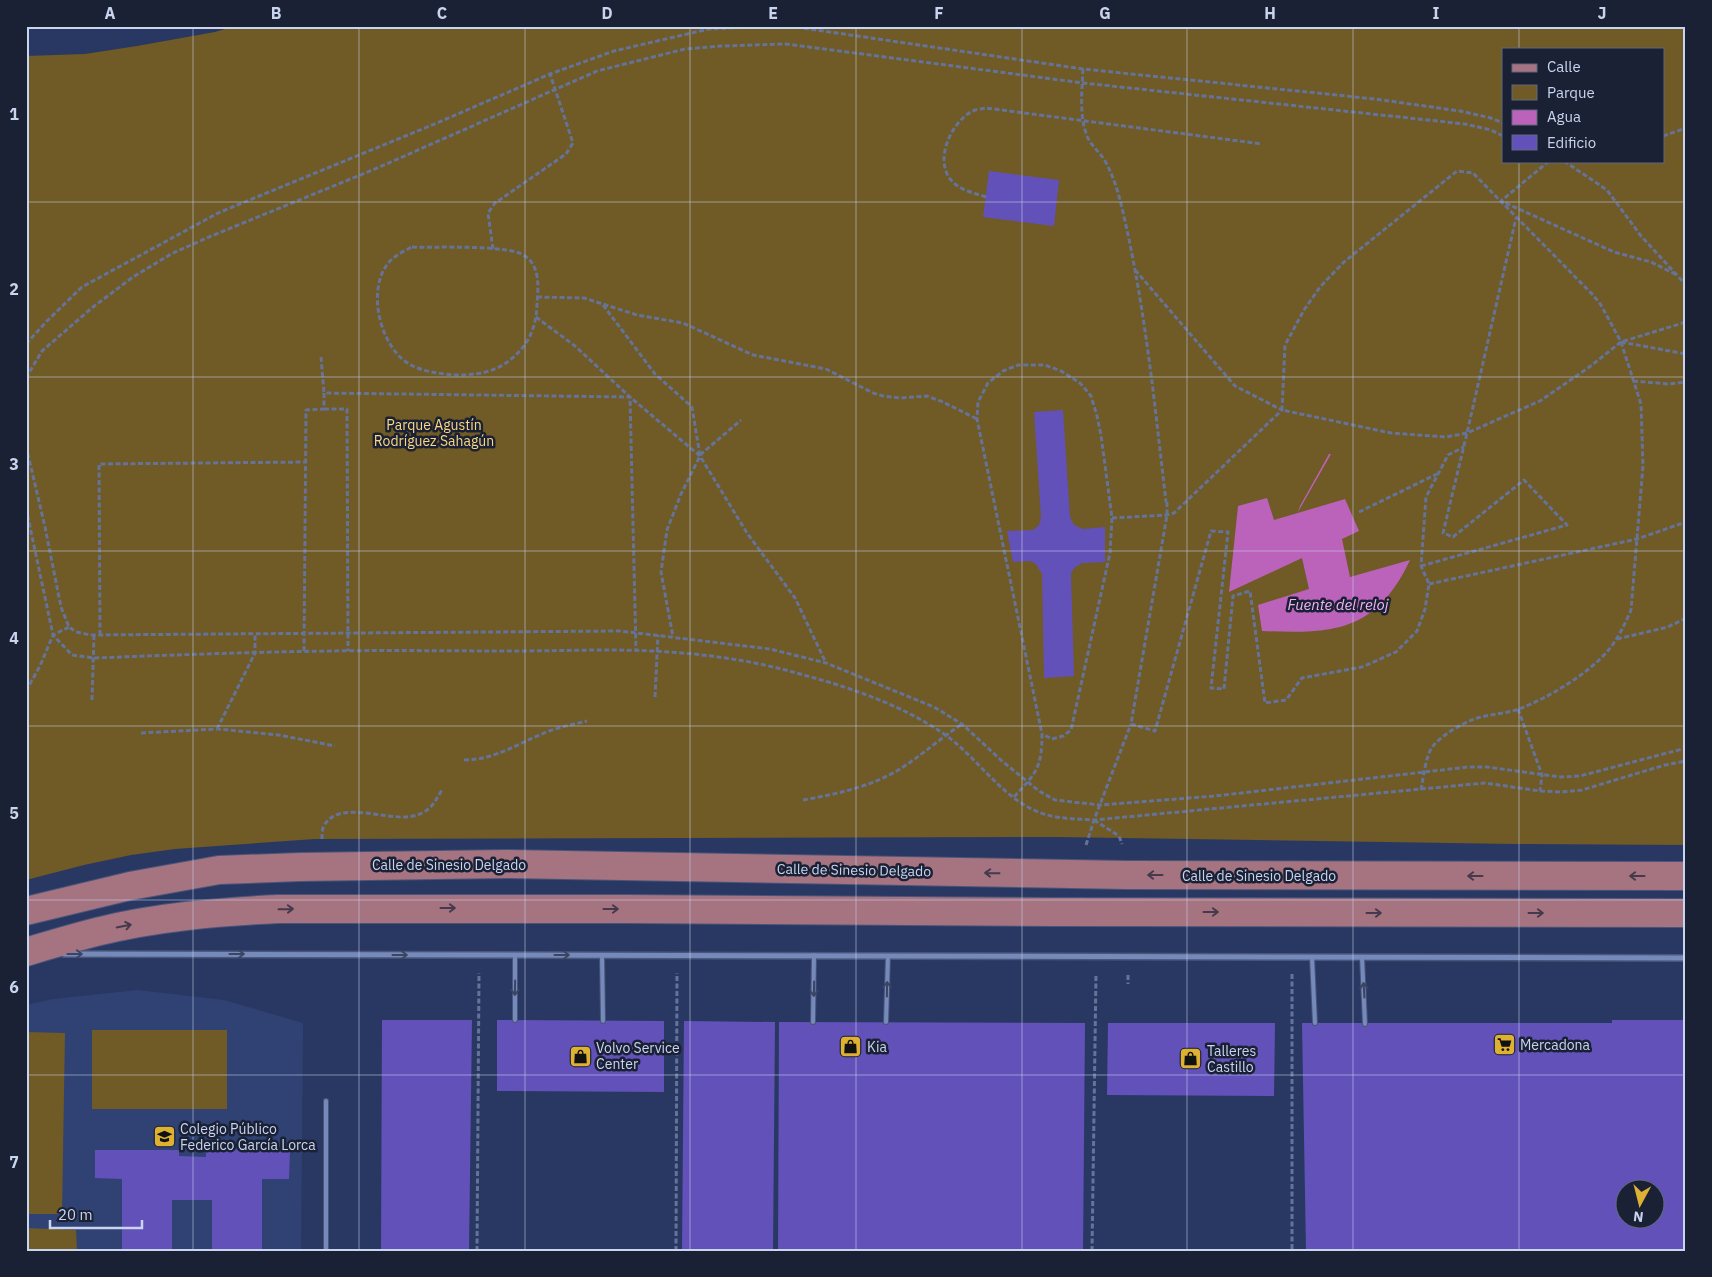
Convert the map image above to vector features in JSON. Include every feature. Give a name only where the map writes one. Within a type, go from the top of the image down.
[{"type":"main road","name":"Calle de Sinesio Delgado","points":[[26,911],[130,886],[219,870],[300,867],[506,864],[1137,875],[1686,876]]},
{"type":"main road","points":[[33,953],[97,932],[163,919],[221,912],[278,909],[618,908],[1053,912],[1686,913]]},
{"type":"street","points":[[56,954],[1686,958]]},
{"type":"lane","points":[[515,954],[515,1020]]},
{"type":"lane","points":[[602,955],[603,1021]]},
{"type":"lane","points":[[813,1022],[814,955]]},
{"type":"lane","points":[[886,1022],[888,956]]},
{"type":"lane","points":[[1312,957],[1315,1023]]},
{"type":"lane","points":[[1362,957],[1365,1024]]},
{"type":"lane","points":[[326,1101],[326,1251]]},
{"type":"path","points":[[26,344],[82,288],[218,213],[437,123],[550,74],[614,51],[709,29],[772,26]]},
{"type":"path","points":[[789,26],[1083,69],[1375,99],[1460,110],[1502,123]]},
{"type":"path","points":[[26,378],[42,351],[107,295],[151,265],[209,237],[597,71],[685,49],[786,44],[1083,84],[1465,124],[1491,130],[1502,136]]},
{"type":"path","points":[[1083,69],[1083,120],[1088,138],[1103,158],[1115,179],[1136,271],[1168,515]]},
{"type":"path","points":[[493,249],[488,217],[490,208],[494,203],[566,154],[573,143],[550,74]]},
{"type":"path","points":[[986,197],[964,190],[950,180],[944,165],[948,137],[959,121],[972,111],[986,108],[1262,144]]},
{"type":"path","points":[[1664,136],[1686,128]]},
{"type":"path","points":[[1501,201],[1548,162]]},
{"type":"path","points":[[1565,162],[1607,190],[1641,236],[1686,285]]},
{"type":"path","points":[[1112,518],[1168,515],[1174,513],[1282,410],[1285,345],[1304,310],[1334,272],[1457,171],[1474,172],[1601,305],[1621,342],[1641,404],[1643,466],[1637,539],[1630,610],[1624,628],[1610,649],[1573,681],[1547,697],[1518,709],[1475,719],[1450,731],[1431,747],[1421,790]]},
{"type":"path","points":[[1501,201],[1614,252],[1651,262],[1677,276]]},
{"type":"path","points":[[1421,566],[1567,525],[1524,480],[1453,538],[1443,533],[1516,217]]},
{"type":"path","points":[[412,248],[493,249],[512,251],[525,256],[534,266],[538,278],[537,297],[536,317],[531,336],[521,350],[506,363],[493,370],[473,375],[446,374],[411,365],[399,356],[388,342],[382,329],[379,312],[379,286],[382,274],[389,262],[401,252],[412,248]]},
{"type":"path","points":[[1136,271],[1235,386],[1282,410],[1391,433],[1446,437],[1467,433],[1540,400],[1588,368],[1621,342],[1686,322]]},
{"type":"path","points":[[537,297],[584,298],[637,315],[683,323],[753,355],[826,368],[873,394],[900,398],[927,396],[977,419]]},
{"type":"path","points":[[602,304],[655,374],[692,407],[700,456]]},
{"type":"path","points":[[536,317],[575,346],[630,397],[700,456],[747,533],[794,598],[826,663]]},
{"type":"path","points":[[1621,342],[1686,354]]},
{"type":"path","points":[[321,357],[324,409]]},
{"type":"path","points":[[1014,797],[1037,770],[1042,755],[1042,734],[977,419],[978,402],[988,383],[1003,371],[1018,365],[1045,365],[1061,371],[1080,383],[1091,396],[1102,435],[1112,518],[1110,553],[1071,730],[1063,736],[1052,739],[1042,734]]},
{"type":"path","points":[[1633,381],[1669,384],[1686,382]]},
{"type":"path","points":[[324,393],[630,397]]},
{"type":"path","points":[[630,397],[636,651]]},
{"type":"path","points":[[304,651],[306,410],[347,409],[348,651]]},
{"type":"path","points":[[674,637],[661,572],[667,530],[681,494],[700,456],[741,420]]},
{"type":"path","points":[[26,446],[61,607],[69,627],[76,632],[94,635],[348,632],[635,632],[770,648],[826,663],[934,707],[962,724],[1027,783],[1056,800],[1100,805],[1215,796],[1468,767],[1488,767],[1561,777],[1580,776],[1686,748]]},
{"type":"path","points":[[1132,724],[1155,731],[1211,531],[1228,532],[1211,688],[1224,689],[1233,596],[1250,590],[1265,703],[1286,700],[1302,678],[1362,667],[1396,652],[1417,631],[1425,609],[1429,584],[1421,566],[1426,497],[1448,455],[1464,447]]},
{"type":"path","points":[[100,635],[99,464],[306,462]]},
{"type":"path","points":[[1359,512],[1437,474]]},
{"type":"path","points":[[1083,854],[1094,820],[1132,724],[1168,515],[1167,502]]},
{"type":"path","points":[[26,508],[53,635],[72,655],[94,658],[304,651],[657,651],[712,656],[799,673],[845,688],[896,708],[946,735],[1014,797],[1046,814],[1072,819],[1094,820],[1421,790],[1485,782],[1540,791],[1561,792],[1582,790],[1666,765],[1686,761]]},
{"type":"path","points":[[1429,584],[1637,539],[1686,522]]},
{"type":"path","points":[[1616,639],[1668,627],[1686,618]]},
{"type":"path","points":[[26,691],[40,666],[53,635],[69,627]]},
{"type":"path","points":[[217,729],[255,653],[255,634]]},
{"type":"path","points":[[92,700],[94,635]]},
{"type":"path","points":[[654,697],[658,635]]},
{"type":"path","points":[[1518,709],[1542,774],[1540,791]]},
{"type":"path","points":[[464,760],[501,753],[549,731],[587,721]]},
{"type":"path","points":[[803,800],[839,794],[867,785],[901,768],[962,724]]},
{"type":"path","points":[[141,733],[217,729],[279,735],[335,746]]},
{"type":"path","points":[[322,842],[323,825],[333,815],[345,812],[404,816],[421,814],[433,806],[442,790]]},
{"type":"path","points":[[1094,820],[1110,828],[1119,836],[1124,849]]},
{"type":"path","points":[[477,1251],[480,1070],[479,955]]},
{"type":"path","points":[[676,1251],[677,955]]},
{"type":"path","points":[[1092,1251],[1096,956]]},
{"type":"path","points":[[1292,957],[1292,1251]]},
{"type":"shaded area","name":"Colegio Público Federico García Lorca","points":[[138,990],[224,1000],[303,1023],[301,1251],[26,1251],[26,1005],[53,999]]},
{"type":"green space","name":"Parque Agustín Rodríguez Sahagún","points":[[235,26],[1686,26],[1686,845],[1057,837],[315,839],[175,849],[131,855],[26,880],[26,56],[85,54],[215,32]]},
{"type":"green space","points":[[92,1030],[227,1030],[227,1109],[92,1109]]},
{"type":"green space","points":[[26,1032],[65,1033],[62,1214],[26,1214]]},
{"type":"green space","points":[[26,1228],[76,1230],[77,1251],[26,1251]]},
{"type":"water","points":[[1329,454],[1331,454],[1298,512],[1300,506]]},
{"type":"water","name":"Fuente del reloj","points":[[1267,498],[1274,520],[1345,499],[1359,531],[1342,539],[1350,577],[1410,560],[1397,584],[1383,602],[1367,615],[1350,624],[1332,629],[1311,631],[1262,631],[1258,605],[1309,589],[1302,558],[1229,592],[1238,506]]},
{"type":"building","points":[[989,171],[1059,180],[1054,226],[983,217]]},
{"type":"building","points":[[1063,410],[1070,517],[1074,525],[1083,529],[1105,527],[1105,562],[1082,563],[1074,568],[1071,574],[1074,676],[1044,678],[1042,574],[1036,564],[1030,561],[1013,562],[1007,531],[1033,530],[1039,525],[1041,517],[1034,412]]},
{"type":"building","points":[[382,1020],[472,1020],[469,1251],[381,1251]]},
{"type":"building","name":"Volvo Service Center","points":[[497,1020],[664,1021],[664,1092],[497,1091]]},
{"type":"building","points":[[1612,1020],[1686,1020],[1686,1251],[1306,1251],[1302,1023],[1612,1023]]},
{"type":"building","points":[[684,1021],[775,1022],[773,1251],[682,1251]]},
{"type":"building","points":[[779,1022],[1085,1023],[1083,1251],[778,1251]]},
{"type":"building","name":"Talleres Castillo","points":[[1108,1023],[1275,1023],[1274,1096],[1107,1095]]},
{"type":"building","points":[[206,1149],[290,1150],[289,1179],[262,1179],[262,1251],[212,1251],[212,1200],[172,1200],[172,1251],[122,1251],[122,1179],[95,1178],[95,1150],[179,1150],[179,1156],[206,1157]]},
{"type":"place","name":"Mercadona","points":[[1504,1045]]},
{"type":"place","name":"Kia","points":[[851,1047]]},
{"type":"place","name":"Volvo Service Center","points":[[580,1056]]},
{"type":"place","name":"Talleres Castillo","points":[[1191,1059]]},
{"type":"place","name":"Colegio Público Federico García Lorca","points":[[164,1137]]}]
